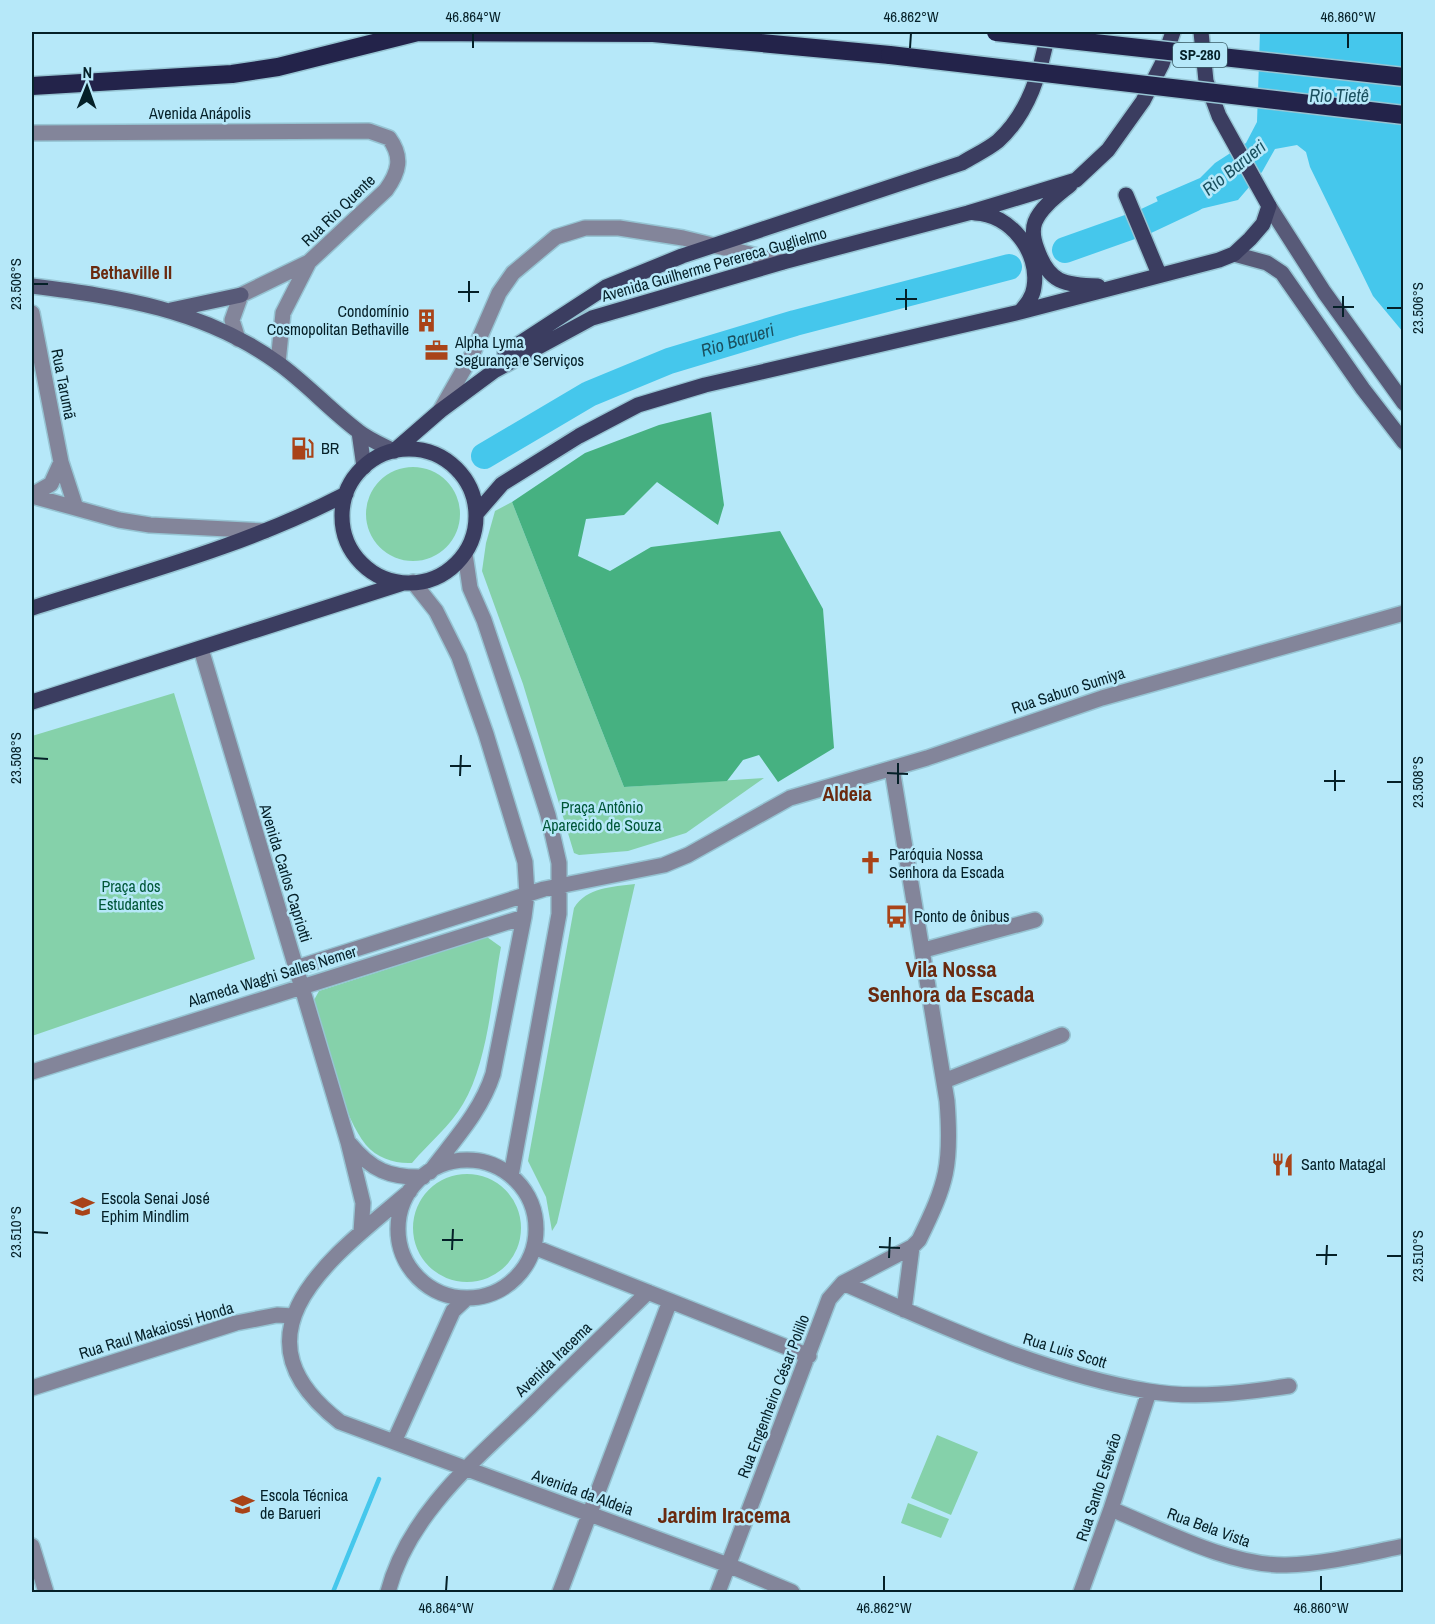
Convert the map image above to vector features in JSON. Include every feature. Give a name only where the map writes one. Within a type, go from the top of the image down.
[{"type":"highway","points":[[411,32],[653,33],[890,55],[1404,115]]},
{"type":"highway","points":[[32,86],[232,74],[278,67],[418,32]]},
{"type":"highway","name":"SP-280","points":[[996,32],[1404,77]]},
{"type":"main road","points":[[457,399],[487,367],[606,287],[714,245],[962,163],[997,141],[1020,116],[1033,89],[1048,32]]},
{"type":"main road","name":"Avenida Guilherme Perereca Guglielmo","points":[[1116,287],[1076,286],[1051,276],[1044,269],[1034,240],[1035,223],[1051,202],[1104,154],[1128,123],[1153,83],[1173,32]]},
{"type":"main road","points":[[476,514],[502,484],[579,436],[638,405],[705,385],[1020,312],[1233,254],[1263,224],[1267,202],[1219,116],[1206,81],[1202,32]]},
{"type":"main road","name":"Avenida Guilherme Perereca Guglielmo","points":[[394,451],[440,411],[520,355],[592,318],[783,262],[968,213],[1076,180]]},
{"type":"main road","points":[[1126,195],[1159,274]]},
{"type":"main road","points":[[968,213],[988,214],[1006,222],[1019,235],[1033,268],[1034,287],[1029,302],[1020,312]]},
{"type":"main road","points":[[32,702],[409,582],[430,579],[446,572],[465,554],[472,539],[476,514],[472,493],[454,466],[425,451],[394,451],[377,458],[364,467],[346,494],[343,526],[356,556],[378,575],[409,582]]},
{"type":"main road","points":[[32,608],[205,554],[268,531],[346,494]]},
{"type":"street","name":"Avenida Anápolis","points":[[32,133],[369,131]]},
{"type":"street","name":"Rua Rio Quente","points":[[241,295],[309,262],[386,190],[395,178],[399,156],[389,138],[369,131]]},
{"type":"street","points":[[1267,202],[1324,292],[1404,403]]},
{"type":"street","points":[[440,411],[472,355],[499,293],[522,264],[556,237],[585,228],[619,228],[714,245],[783,262]]},
{"type":"street","points":[[1233,254],[1267,263],[1282,273],[1363,389],[1404,442]]},
{"type":"street","name":"Rua Rio Quente","points":[[278,363],[283,313],[309,262]]},
{"type":"street","points":[[32,286],[114,297],[171,310],[238,339],[278,363],[359,432],[394,451]]},
{"type":"street","points":[[171,310],[241,295]]},
{"type":"street","points":[[238,339],[232,320],[241,295]]},
{"type":"street","name":"Rua Tarumã","points":[[32,313],[61,462],[76,508]]},
{"type":"street","points":[[359,432],[364,467]]},
{"type":"street","points":[[32,495],[51,484],[61,462]]},
{"type":"street","points":[[32,495],[150,525],[268,531]]},
{"type":"street","points":[[465,554],[470,588],[484,620],[548,815],[556,847],[560,885],[559,914],[511,1176]]},
{"type":"street","points":[[293,1316],[305,1291],[317,1276],[361,1232],[410,1191],[472,1117],[489,1086],[524,917],[527,894],[525,862],[462,667],[444,625],[409,582]]},
{"type":"street","name":"Rua Saburo Sumiya","points":[[560,885],[664,865],[688,855],[790,798],[892,769],[1102,698],[1404,613]]},
{"type":"street","name":"Avenida Carlos Capriotti","points":[[201,649],[348,1142],[363,1203],[361,1232]]},
{"type":"street","points":[[892,769],[924,950],[944,1081],[950,1140],[949,1163],[944,1185],[936,1206],[912,1247],[904,1310]]},
{"type":"street","name":"Alameda Waghi Salles Nemer","points":[[296,968],[560,885]]},
{"type":"street","name":"Alameda Waghi Salles Nemer","points":[[32,1072],[524,917]]},
{"type":"street","points":[[924,950],[1035,920]]},
{"type":"street","points":[[944,1081],[1062,1035]]},
{"type":"street","name":"Avenida Carlos Capriotti","points":[[348,1142],[375,1169],[393,1175],[426,1174]]},
{"type":"street","points":[[410,1191],[402,1207],[399,1228],[402,1250],[408,1263],[421,1280],[432,1288],[452,1296],[467,1298],[491,1293],[508,1284],[522,1271],[534,1247],[536,1232],[533,1208],[522,1187],[511,1176],[492,1165],[472,1161],[447,1164],[426,1174]]},
{"type":"street","points":[[534,1247],[809,1356]]},
{"type":"street","points":[[843,1283],[912,1247]]},
{"type":"street","name":"Rua Luis Scott","points":[[843,1283],[1015,1354],[1149,1392],[1226,1394],[1288,1386]]},
{"type":"street","name":"Rua Engenheiro César Polillo","points":[[718,1593],[829,1299],[843,1283]]},
{"type":"street","name":"Avenida Iracema","points":[[388,1593],[394,1569],[408,1540],[466,1468],[648,1292]]},
{"type":"street","points":[[394,1442],[454,1308],[467,1298]]},
{"type":"street","points":[[560,1593],[670,1301]]},
{"type":"street","name":"Rua Raul Makaiossi Honda","points":[[32,1388],[236,1323],[277,1315],[293,1316]]},
{"type":"street","name":"Avenida da Aldeia","points":[[293,1316],[290,1339],[296,1373],[306,1392],[340,1422],[728,1565],[792,1593]]},
{"type":"street","name":"Rua Santo Estevão","points":[[1081,1593],[1112,1509],[1149,1392]]},
{"type":"street","name":"Rua Bela Vista","points":[[1112,1509],[1227,1555],[1253,1562],[1285,1565],[1339,1559],[1404,1546]]},
{"type":"street","points":[[32,1546],[46,1593]]},
{"type":"green space","points":[[711,412],[724,505],[718,525],[657,482],[624,515],[586,519],[578,556],[610,571],[651,547],[780,531],[823,609],[834,748],[778,782],[759,755],[743,760],[727,781],[624,787],[512,502],[585,453],[659,425]]},
{"type":"green space","points":[[413,467],[431,471],[446,481],[456,496],[460,514],[456,532],[446,547],[431,557],[413,561],[395,557],[380,547],[370,532],[366,514],[370,496],[380,481],[395,471]]},
{"type":"green space","name":"Praça Antônio Aparecido de Souza","points":[[512,502],[624,787],[764,778],[686,833],[628,851],[579,855],[574,853],[523,684],[482,571],[486,543],[495,511]]},
{"type":"green space","name":"Praça dos Estudantes","points":[[174,693],[255,959],[32,1036],[32,736]]},
{"type":"green space","points":[[635,884],[557,1223],[552,1231],[546,1197],[528,1161],[574,908],[579,901],[593,892],[609,887]]},
{"type":"green space","points":[[487,937],[501,947],[484,1049],[463,1104],[412,1163],[381,1157],[366,1145],[349,1114],[335,1076],[314,1000],[319,991]]},
{"type":"green space","points":[[467,1174],[488,1178],[505,1190],[517,1207],[521,1228],[517,1249],[505,1266],[488,1278],[467,1282],[446,1278],[429,1266],[417,1249],[413,1228],[417,1207],[429,1190],[446,1178]]},
{"type":"green space","points":[[937,1435],[978,1452],[951,1515],[911,1498]]},
{"type":"green space","points":[[908,1503],[949,1519],[941,1538],[901,1523]]},
{"type":"water","name":"Rio Tietê","points":[[1260,32],[1403,32],[1403,332],[1373,296],[1310,167],[1306,152],[1297,145],[1275,149],[1262,172],[1238,200],[1192,211],[1167,224],[1156,197],[1200,178],[1215,163],[1246,143],[1257,122]]},
{"type":"waterway","name":"Rio Barueri","points":[[1065,250],[1144,222],[1193,199]]},
{"type":"waterway","name":"Rio Barueri","points":[[484,456],[589,394],[669,361],[795,323],[1009,267]]},
{"type":"waterway","points":[[333,1592],[379,1479]]},
{"type":"place","name":"Condomínio Cosmopolitan Bethaville","points":[[427,320]]},
{"type":"place","name":"Alpha Lyma Segurança e Serviços","points":[[437,351]]},
{"type":"place","name":"BR","points":[[303,448]]},
{"type":"place","name":"Paróquia Nossa Senhora da Escada","points":[[871,863]]},
{"type":"place","name":"Ponto de ônibus","points":[[896,916]]},
{"type":"place","name":"Santo Matagal","points":[[1283,1164]]},
{"type":"place","name":"Escola Senai José Ephim Mindlim","points":[[83,1207]]},
{"type":"place","name":"Escola Técnica de Barueri","points":[[242,1504]]},
{"type":"district","name":"Bethaville II","points":[[131,273]]},
{"type":"district","name":"Aldeia","points":[[847,794]]},
{"type":"district","name":"Vila Nossa Senhora da Escada","points":[[951,982]]},
{"type":"district","name":"Jardim Iracema","points":[[724,1515]]}]
